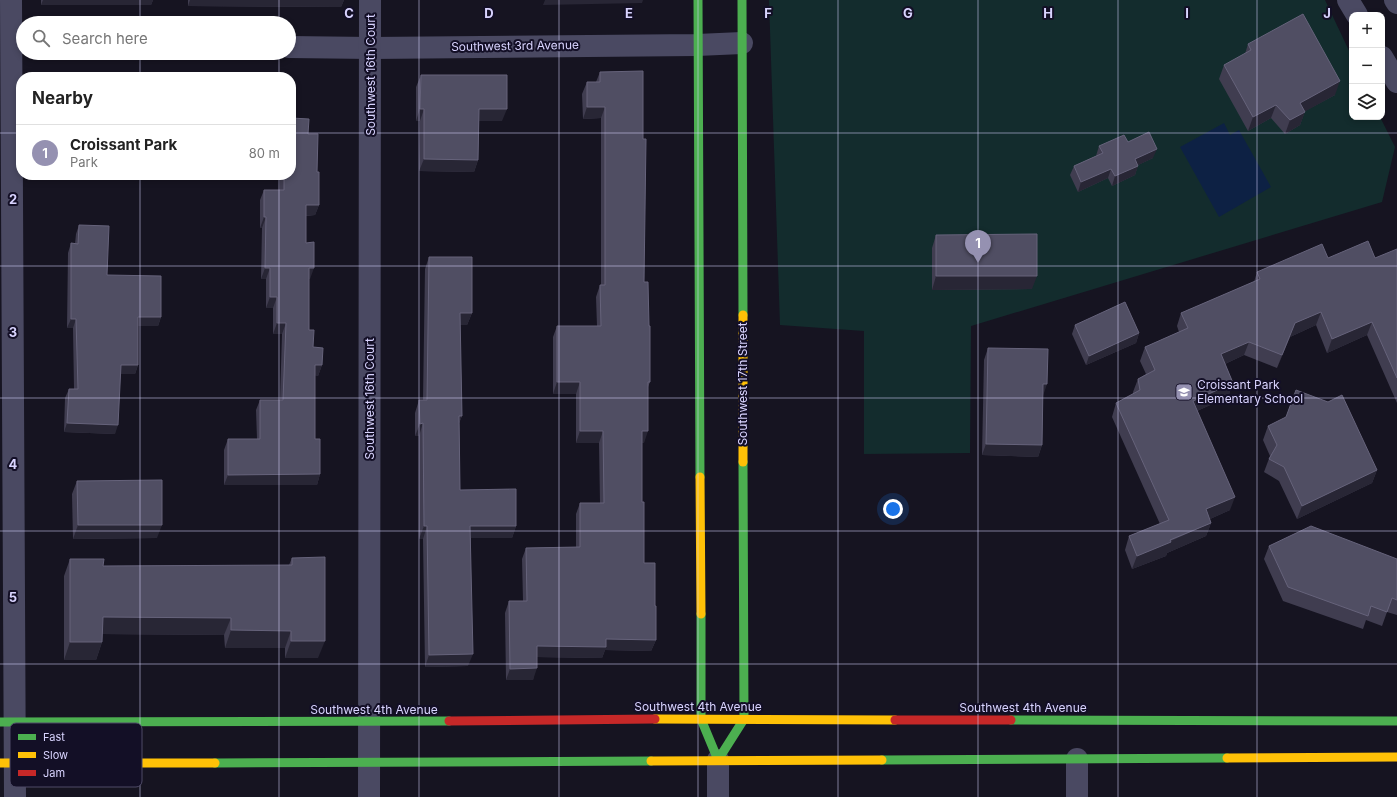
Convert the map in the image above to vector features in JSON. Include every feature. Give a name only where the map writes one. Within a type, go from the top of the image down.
[{"type":"main road","points":[[698,0],[701,718],[718,760]]},
{"type":"main road","name":"Southwest 17th Street","points":[[742,0],[744,719]]},
{"type":"main road","name":"Southwest 4th Avenue","points":[[8,722],[369,722],[701,718],[1397,721]]},
{"type":"main road","points":[[718,760],[744,719]]},
{"type":"main road","points":[[142,763],[1397,757]]},
{"type":"street","points":[[11,0],[16,37]]},
{"type":"street","name":"Southwest 16th Court","points":[[369,797],[370,0]]},
{"type":"street","points":[[1348,0],[1355,12]]},
{"type":"street","name":"Southwest 3rd Avenue","points":[[296,47],[697,46],[742,44]]},
{"type":"street","points":[[17,60],[17,72]]},
{"type":"street","points":[[1385,62],[1397,82]]},
{"type":"street","points":[[10,776],[7,763],[16,119]]},
{"type":"street","points":[[1077,759],[1077,797]]},
{"type":"street","points":[[718,760],[718,797]]},
{"type":"street","points":[[13,787],[15,797]]},
{"type":"green space","points":[[769,0],[1325,0],[1349,51],[1349,120],[1382,120],[1395,147],[1382,202],[971,326],[970,453],[864,454],[864,331],[780,325]]},
{"type":"water","points":[[1224,123],[1230,135],[1239,130],[1271,187],[1219,217],[1180,147]]},
{"type":"building","points":[[1303,14],[1340,81],[1300,103],[1305,112],[1290,120],[1276,105],[1253,117],[1224,65],[1251,50],[1248,44]]},
{"type":"building","points":[[643,71],[643,139],[646,139],[644,282],[648,282],[650,382],[648,382],[648,431],[642,431],[642,502],[644,502],[644,563],[655,563],[656,640],[606,639],[606,647],[537,646],[537,668],[510,669],[509,601],[527,601],[526,548],[580,547],[580,503],[604,503],[603,431],[580,431],[580,382],[557,382],[557,326],[601,326],[600,285],[605,285],[605,107],[587,107],[587,82],[600,82],[600,72]]},
{"type":"building","points":[[421,75],[507,75],[507,109],[479,109],[478,160],[424,159],[424,109],[420,109]]},
{"type":"building","points":[[296,118],[309,119],[308,134],[318,134],[317,172],[319,172],[319,205],[306,205],[306,243],[314,242],[314,268],[309,268],[309,330],[314,330],[313,347],[323,348],[322,365],[315,365],[315,439],[320,439],[320,474],[228,475],[228,439],[260,439],[260,400],[283,400],[286,323],[277,323],[277,297],[270,297],[270,268],[265,268],[266,217],[264,217],[264,190],[284,190],[284,180],[296,180]]},
{"type":"building","points":[[1149,132],[1157,149],[1135,159],[1138,166],[1115,176],[1111,169],[1081,182],[1074,166],[1103,153],[1099,146],[1124,135],[1128,142]]},
{"type":"building","points":[[79,225],[109,226],[107,275],[161,276],[161,317],[138,317],[138,365],[121,365],[118,425],[67,423],[69,389],[78,389],[76,319],[71,319],[71,243],[78,244]]},
{"type":"building","points":[[1037,234],[1037,276],[936,276],[936,235]]},
{"type":"building","points":[[1368,241],[1375,258],[1397,249],[1397,378],[1372,322],[1332,339],[1321,312],[1295,323],[1282,355],[1249,342],[1221,354],[1233,383],[1193,401],[1235,497],[1206,509],[1211,523],[1137,556],[1129,536],[1169,520],[1116,403],[1140,390],[1138,379],[1155,370],[1145,347],[1188,328],[1181,313],[1260,279],[1257,272],[1322,244],[1328,258]]},
{"type":"building","points":[[429,257],[472,257],[472,313],[460,313],[462,416],[459,416],[460,490],[516,489],[516,526],[470,526],[473,654],[429,655],[427,526],[424,526],[423,423],[420,424],[419,400],[427,400]]},
{"type":"building","points":[[1125,302],[1139,333],[1089,356],[1075,325]]},
{"type":"building","points":[[988,348],[1048,349],[1047,384],[1043,384],[1042,445],[986,444]]},
{"type":"building","points":[[1296,390],[1328,402],[1342,395],[1377,470],[1302,506],[1284,467],[1269,459],[1277,445],[1268,426],[1286,417]]},
{"type":"building","points":[[162,480],[162,525],[78,525],[77,481]]},
{"type":"building","points":[[1311,526],[1397,559],[1397,600],[1392,598],[1387,612],[1371,606],[1368,616],[1288,587],[1269,546]]},
{"type":"building","points":[[325,557],[325,641],[291,641],[291,631],[231,630],[231,618],[103,617],[102,642],[70,642],[70,559],[104,559],[103,566],[292,565],[292,558]]},
{"type":"traffic: fast","points":[[698,0],[700,477]]},
{"type":"traffic: fast","points":[[742,0],[743,315]]},
{"type":"traffic: fast","points":[[718,760],[744,719],[743,462]]},
{"type":"traffic: fast","points":[[701,614],[701,719],[718,760]]},
{"type":"traffic: fast","points":[[1011,720],[1397,721]]},
{"type":"traffic: fast","points":[[0,722],[449,721]]},
{"type":"traffic: fast","points":[[882,760],[1227,758]]},
{"type":"traffic: fast","points":[[215,763],[651,761]]},
{"type":"traffic: slow","points":[[743,315],[743,462]]},
{"type":"traffic: slow","points":[[700,477],[701,614]]},
{"type":"traffic: slow","points":[[655,719],[895,720]]},
{"type":"traffic: slow","points":[[1227,758],[1397,757]]},
{"type":"traffic: slow","points":[[651,761],[882,760]]},
{"type":"traffic: slow","points":[[0,763],[10,763]]},
{"type":"traffic: slow","points":[[142,763],[215,763]]},
{"type":"traffic: jam","points":[[449,721],[655,719]]},
{"type":"traffic: jam","points":[[895,720],[1011,720]]},
{"type":"place","name":"Croissant Park","points":[[978,263]]},
{"type":"place","name":"Croissant Park Elementary School","points":[[1184,392]]}]
